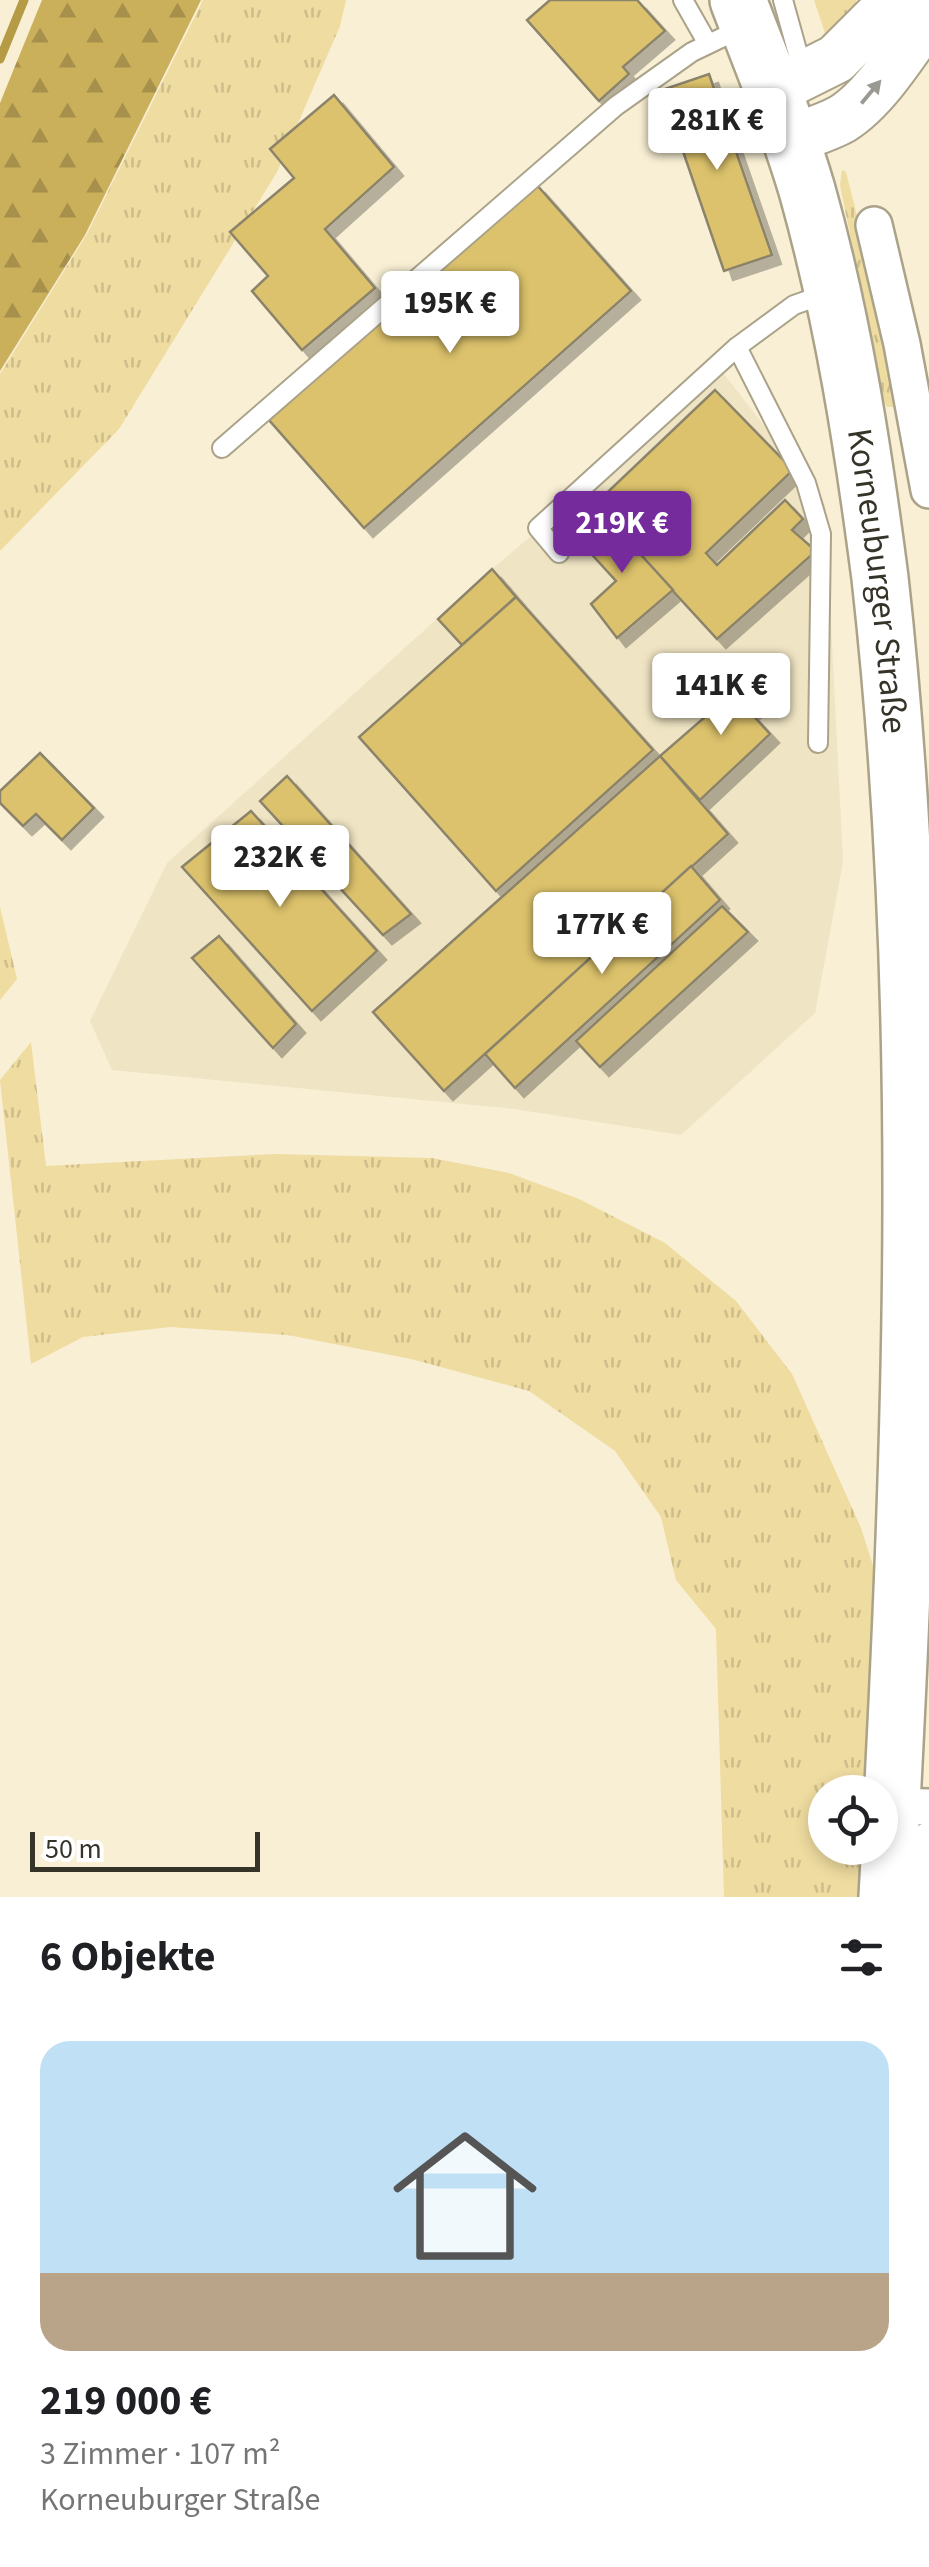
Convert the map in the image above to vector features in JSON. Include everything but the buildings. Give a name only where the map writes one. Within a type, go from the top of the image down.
[{"type":"main road","points":[[899,5],[868,96],[853,111],[826,126],[794,102],[836,59],[899,5]]},
{"type":"main road","name":"Korneuburger Straße","points":[[744,17],[794,102],[833,292],[864,454],[903,800],[914,1040],[912,1339],[917,1818],[887,1897]]},
{"type":"street","points":[[874,225],[927,475]]},
{"type":"street","points":[[864,454],[927,475]]},
{"type":"street","points":[[917,1818],[926,1897]]},
{"type":"lane","points":[[683,0],[744,17]]},
{"type":"lane","points":[[222,448],[616,106],[744,17]]},
{"type":"lane","points":[[559,553],[538,528],[737,347],[794,305],[833,292]]},
{"type":"lane","points":[[737,347],[806,483],[821,534],[818,743]]},
{"type":"shaded area","points":[[724,374],[825,504],[843,862],[815,1013],[681,1135],[514,1109],[112,1070],[90,1021],[167,863],[492,569]]},
{"type":"green space","points":[[42,0],[201,0],[85,235],[0,371],[0,103]]},
{"type":"green space","points":[[203,0],[346,0],[340,26],[277,172],[119,429],[0,551],[0,374],[87,234]]},
{"type":"green space","points":[[814,0],[856,0],[857,7],[829,45]]},
{"type":"green space","points":[[842,170],[846,172],[880,307],[896,407],[887,407],[884,400],[840,185]]},
{"type":"green space","points":[[0,907],[17,979],[0,1000]]},
{"type":"green space","points":[[31,1042],[46,1166],[274,1154],[432,1158],[509,1173],[579,1199],[665,1243],[736,1301],[792,1374],[861,1528],[885,1603],[880,1775],[808,1775],[808,1865],[877,1865],[876,1897],[724,1897],[716,1629],[676,1580],[661,1517],[615,1451],[529,1391],[411,1359],[288,1335],[170,1327],[83,1337],[31,1364],[0,1080]]},
{"type":"waterway","points":[[0,59],[24,0]]}]
